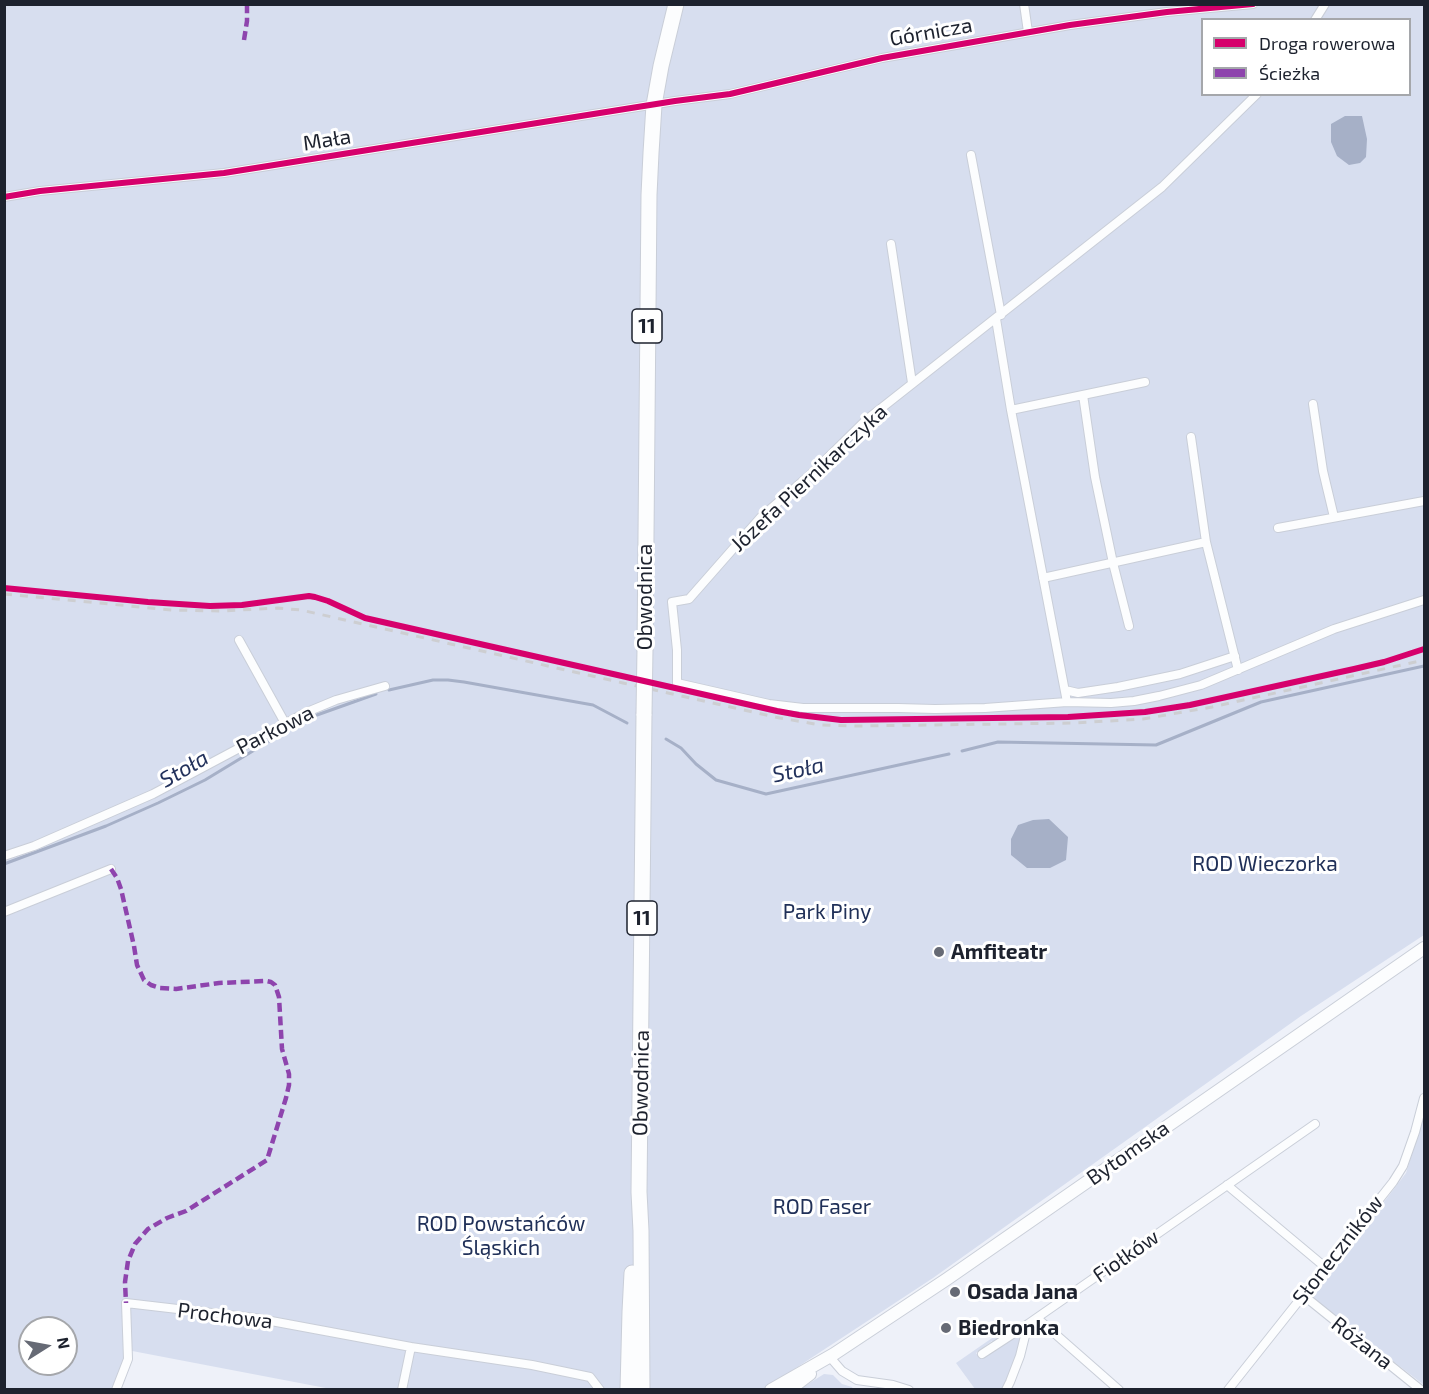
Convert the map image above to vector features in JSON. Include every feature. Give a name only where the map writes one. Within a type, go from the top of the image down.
[{"type":"highway","name":"Obwodnica","points":[[642,1389],[639,1192],[649,195],[654,105],[675,4]]},
{"type":"highway","name":"Obwodnica","points":[[628,1389],[630,1312],[639,1192]]},
{"type":"street","points":[[1024,4],[1028,32]]},
{"type":"street","name":"Górnicza","points":[[654,105],[730,94],[882,58],[1167,8],[1253,4]]},
{"type":"street","points":[[1316,18],[1324,4]]},
{"type":"street","name":"Józefa Piernikarczyka","points":[[1067,702],[985,708],[803,708],[769,704],[677,683],[672,602],[689,599],[761,517],[811,474],[865,421],[1162,187],[1255,96]]},
{"type":"street","name":"Mała","points":[[4,197],[40,191],[224,173],[654,105]]},
{"type":"street","points":[[971,155],[1011,410],[1067,702],[1111,703],[1159,696],[1201,685],[1334,629],[1425,600]]},
{"type":"street","points":[[891,244],[912,383]]},
{"type":"street","points":[[1011,410],[1144,382]]},
{"type":"street","points":[[1083,395],[1095,477],[1129,626]]},
{"type":"street","points":[[1313,404],[1321,461],[1334,518]]},
{"type":"street","points":[[1191,437],[1206,542],[1238,670]]},
{"type":"street","points":[[1278,528],[1425,501]]},
{"type":"street","points":[[1044,578],[1206,542]]},
{"type":"street","points":[[238,640],[285,723]]},
{"type":"street","points":[[1065,690],[1078,693],[1118,687],[1180,674],[1235,656]]},
{"type":"street","name":"Parkowa","points":[[4,856],[34,846],[153,794],[248,742],[336,700],[385,686]]},
{"type":"street","points":[[4,912],[111,869]]},
{"type":"street","name":"Bytomska","points":[[771,1389],[829,1356],[947,1279],[1425,948]]},
{"type":"street","name":"Słoneczników","points":[[1228,1389],[1393,1182],[1403,1166],[1425,1098]]},
{"type":"street","name":"Fiołków","points":[[982,1354],[1315,1124]]},
{"type":"street","points":[[1227,1185],[1325,1266]]},
{"type":"street","name":"Różana","points":[[1303,1295],[1421,1389]]},
{"type":"street","name":"Prochowa","points":[[116,1389],[128,1359],[126,1303],[255,1318],[411,1347],[532,1365],[590,1377],[600,1389]]},
{"type":"street","points":[[1036,1318],[1119,1389]]},
{"type":"street","points":[[1006,1389],[1020,1356],[1025,1336],[1024,1327]]},
{"type":"street","points":[[402,1389],[411,1347]]},
{"type":"street","points":[[829,1356],[842,1371],[857,1380],[909,1389]]},
{"type":"street","name":"Bytomska","points":[[789,1389],[815,1371],[829,1356]]},
{"type":"green space","points":[[5,5],[1424,5],[1424,935],[1301,1016],[933,1278],[764,1389],[331,1389],[127,1350],[120,1389],[5,1390]]},
{"type":"green space","points":[[1424,1115],[1424,1385],[1311,1298],[1406,1173]]},
{"type":"green space","points":[[1020,1332],[1023,1337],[1003,1389],[975,1389],[956,1363],[995,1336],[1001,1338],[994,1343],[992,1341],[976,1353],[980,1358]]},
{"type":"green space","points":[[824,1374],[833,1375],[842,1384],[853,1389],[800,1389]]},
{"type":"shaded area","points":[[1345,116],[1362,116],[1367,139],[1366,157],[1360,163],[1349,165],[1337,156],[1331,142],[1331,124]]},
{"type":"shaded area","points":[[1049,819],[1068,837],[1066,860],[1050,868],[1027,868],[1011,855],[1011,839],[1018,825],[1033,820]]},
{"type":"waterway","name":"Stoła","points":[[962,751],[998,742],[1156,745],[1261,702],[1424,666]]},
{"type":"waterway","name":"Stoła","points":[[389,690],[433,680],[464,682],[593,705],[627,723]]},
{"type":"waterway","name":"Stoła","points":[[4,864],[106,826],[158,803],[205,780],[299,723],[376,694]]},
{"type":"waterway","name":"Stoła","points":[[666,739],[681,748],[716,780],[766,794],[949,754]]},
{"type":"railway","points":[[4,594],[172,610],[221,611],[278,608],[301,610],[780,718],[821,725],[1074,723],[1143,719],[1212,707],[1424,660]]},
{"type":"marked path","points":[[244,40],[247,4]]},
{"type":"marked path","points":[[111,869],[121,889],[137,965],[144,980],[160,988],[176,989],[219,983],[271,982],[275,985],[279,997],[282,1049],[289,1074],[286,1098],[267,1160],[186,1211],[167,1218],[148,1229],[135,1244],[128,1261],[125,1282],[126,1303]]},
{"type":"cycle path","points":[[4,197],[40,191],[224,173],[730,94],[882,58],[1070,25],[1167,12],[1253,4]]},
{"type":"cycle path","points":[[4,588],[210,606],[242,605],[309,596],[328,601],[365,618],[777,711],[841,720],[1068,717],[1145,712],[1190,705],[1354,669],[1424,649]]},
{"type":"place","name":"Amfiteatr","points":[[939,952]]},
{"type":"place","name":"Osada Jana","points":[[955,1292]]},
{"type":"place","name":"Biedronka","points":[[946,1328]]},
{"type":"park label","name":"ROD Wieczorka","points":[[1265,864]]},
{"type":"park label","name":"Park Piny","points":[[827,912]]},
{"type":"park label","name":"ROD Faser","points":[[822,1207]]},
{"type":"park label","name":"ROD Powstańców Śląskich","points":[[501,1236]]}]
